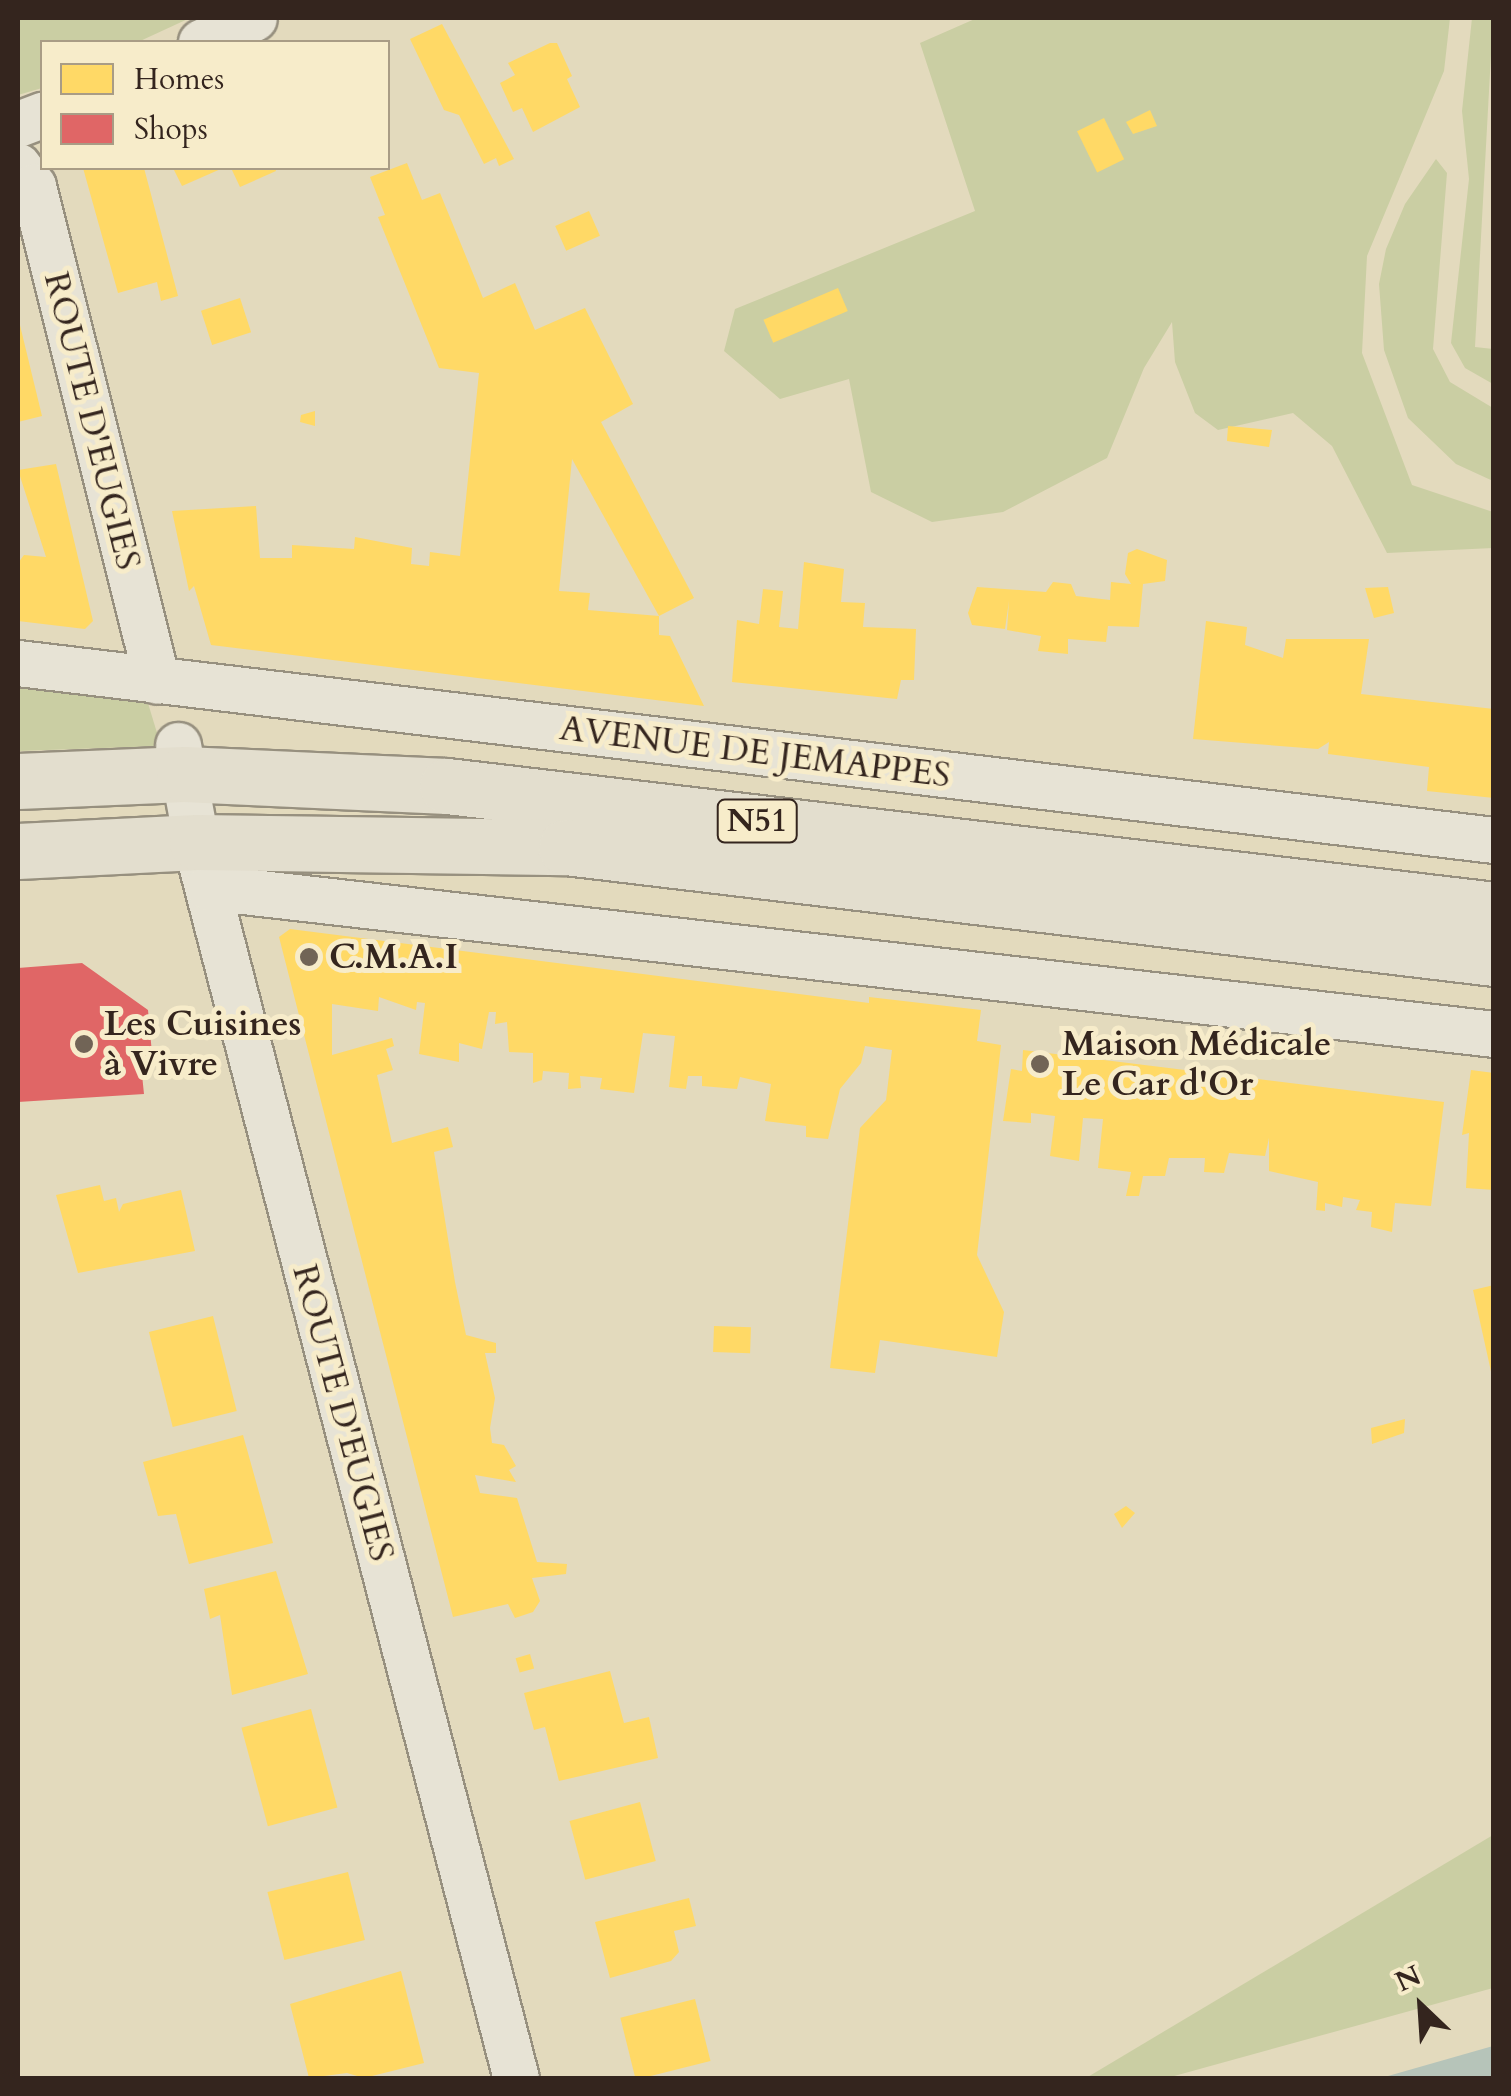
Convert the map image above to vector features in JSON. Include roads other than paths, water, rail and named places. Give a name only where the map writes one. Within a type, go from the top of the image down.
[{"type":"main road","name":"AVENUE DE JEMAPPES","points":[[18,781],[181,760],[467,788],[1494,910]]},
{"type":"main road","name":"N51","points":[[18,852],[202,865],[566,847],[1494,958]]},
{"type":"street","points":[[204,40],[254,18]]},
{"type":"street","name":"ROUTE D'EUGIES","points":[[18,166],[33,186],[157,681]]},
{"type":"street","name":"AVENUE DE JEMAPPES","points":[[18,663],[1494,840]]},
{"type":"street","name":"ROUTE D'EUGIES","points":[[181,760],[202,865],[516,2078]]},
{"type":"street","points":[[202,865],[1494,1034]]},
{"type":"place","name":"C.M.A.I","points":[[309,957]]},
{"type":"place","name":"Les Cuisines à Vivre","points":[[84,1044]]},
{"type":"place","name":"Maison Médicale Le Car d'Or","points":[[1040,1064]]}]
